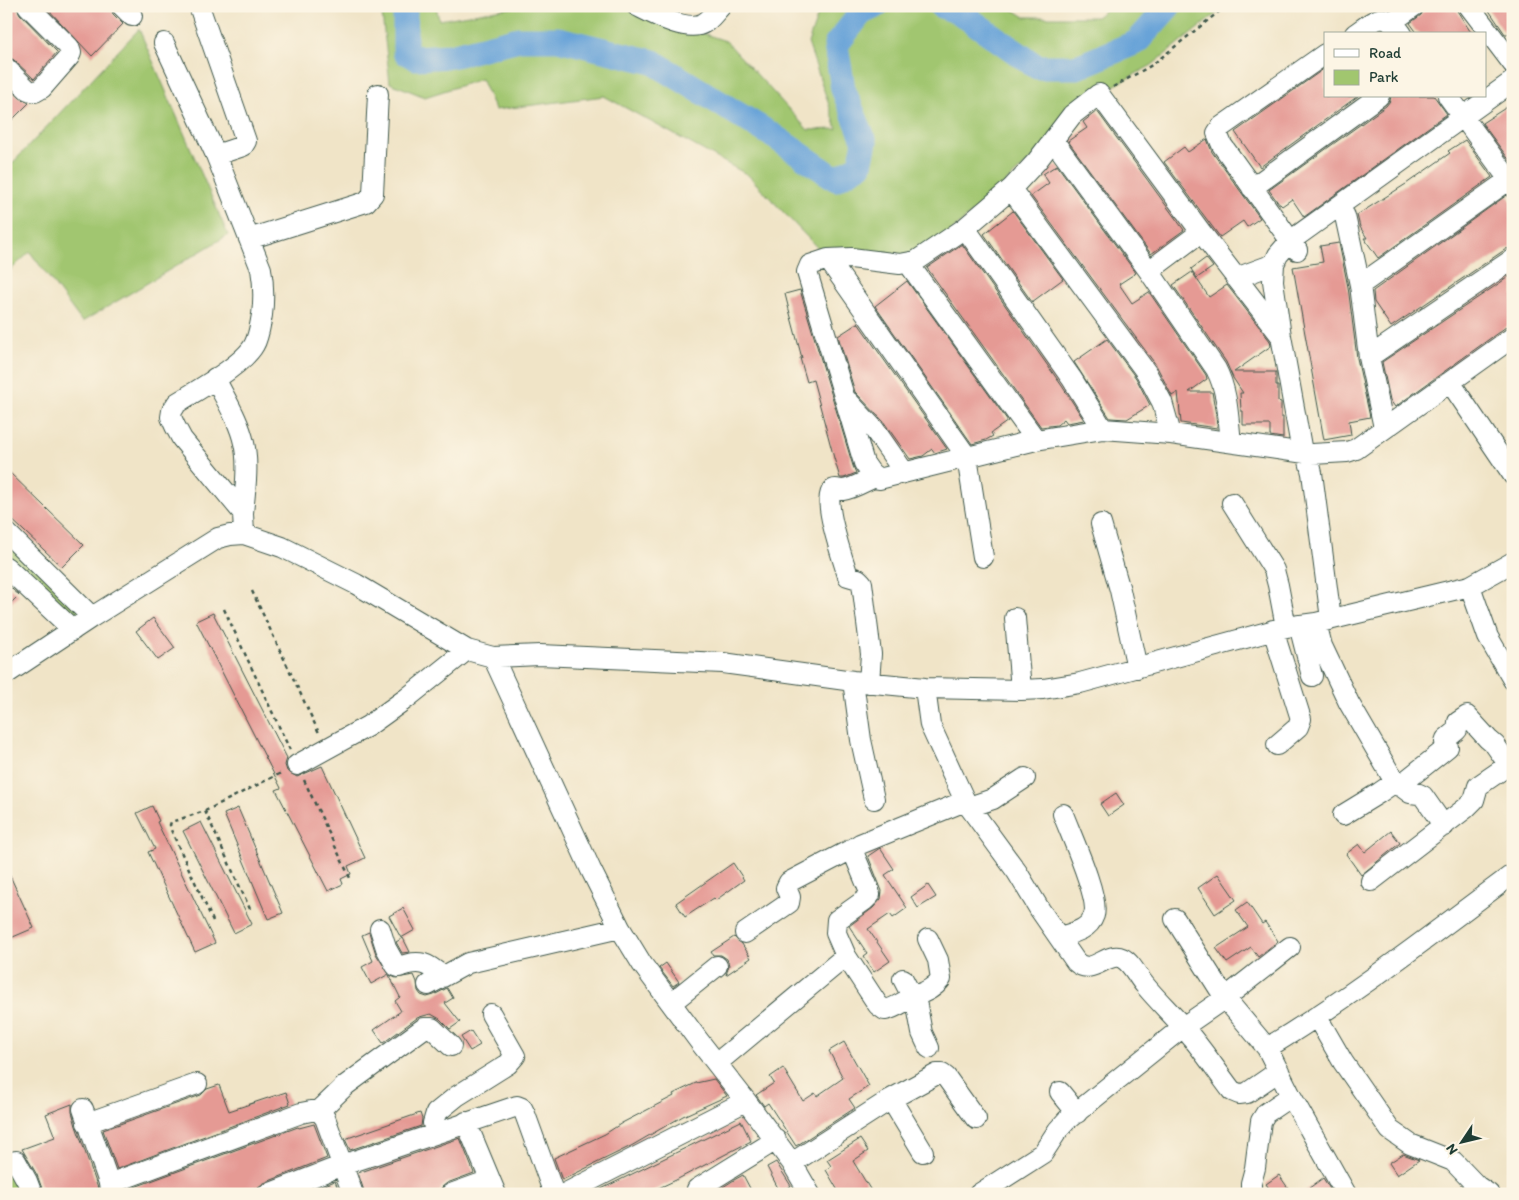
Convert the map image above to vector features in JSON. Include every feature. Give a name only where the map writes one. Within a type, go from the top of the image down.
[{"type":"street","points":[[6,68],[28,90],[35,92],[42,88],[71,53],[69,48],[28,6]]},
{"type":"street","points":[[199,6],[246,142],[243,146],[216,155]]},
{"type":"street","points":[[636,6],[666,20],[691,27],[704,23],[721,6]]},
{"type":"street","points":[[1357,32],[1374,20],[1384,19],[1398,28],[1414,6]]},
{"type":"street","points":[[1469,6],[1513,64]]},
{"type":"street","points":[[164,43],[216,155],[261,270],[264,285],[264,298],[258,334],[253,346],[238,363],[177,403],[172,411],[171,418],[182,439],[242,514]]},
{"type":"street","points":[[1293,245],[1219,140],[1218,130],[1324,55]]},
{"type":"street","points":[[1307,453],[1284,270],[1293,245],[1345,216],[1467,122],[1513,81]]},
{"type":"street","points":[[249,239],[366,202],[371,198],[373,194],[378,94]]},
{"type":"street","points":[[875,477],[864,463],[808,278],[807,272],[810,265],[828,259],[851,258],[908,263],[916,261],[965,228],[1011,189],[1037,161],[1072,115],[1099,94],[1281,336]]},
{"type":"street","points":[[1252,188],[1377,98]]},
{"type":"street","points":[[1360,285],[1511,181],[1449,98]]},
{"type":"street","points":[[1277,745],[1298,727],[1301,719],[1301,625],[1312,473],[1281,336],[1273,281],[1274,264],[1278,255],[1467,122],[1513,98]]},
{"type":"street","points":[[1053,140],[1149,271],[1220,378],[1226,395],[1231,442]]},
{"type":"street","points":[[1011,189],[1146,372],[1162,402],[1172,434]]},
{"type":"street","points":[[1345,216],[1360,285],[1370,357],[1384,428]]},
{"type":"street","points":[[965,228],[1067,372],[1103,429]]},
{"type":"street","points":[[1149,271],[1201,232]]},
{"type":"street","points":[[828,259],[967,457],[983,557]]},
{"type":"street","points":[[1370,357],[1513,260]]},
{"type":"street","points":[[908,263],[1036,440]]},
{"type":"street","points":[[1236,278],[1274,264]]},
{"type":"street","points":[[874,799],[861,740],[861,682],[871,654],[862,583],[860,580],[848,576],[838,545],[829,502],[832,490],[843,490],[875,477],[885,478],[1036,440],[1103,429],[1172,434],[1307,453],[1351,451],[1513,337]]},
{"type":"street","points":[[215,378],[241,432],[244,445],[245,489],[242,514],[244,534]]},
{"type":"street","points":[[1450,382],[1513,475]]},
{"type":"street","points":[[845,398],[874,429],[904,472]]},
{"type":"street","points":[[1232,503],[1274,570],[1301,625],[1312,676]]},
{"type":"street","points":[[1101,524],[1120,590],[1137,668]]},
{"type":"street","points":[[6,532],[92,617]]},
{"type":"street","points":[[6,674],[92,617],[218,538],[244,534],[282,547],[356,584],[467,650],[493,657],[540,655],[723,663],[861,682],[925,688],[1021,690],[1060,687],[1301,625],[1470,586],[1511,569]]},
{"type":"street","points":[[6,567],[73,630]]},
{"type":"street","points":[[1470,586],[1488,637],[1513,680]]},
{"type":"street","points":[[1015,618],[1021,690]]},
{"type":"street","points":[[1301,625],[1322,646],[1349,703],[1397,784],[1410,793],[1423,796],[1444,826]]},
{"type":"street","points":[[297,765],[376,720],[467,650]]},
{"type":"street","points":[[493,657],[591,870],[620,928],[642,964],[776,1140],[810,1194]]},
{"type":"street","points":[[925,688],[930,725],[967,804],[1017,872],[1040,910],[1076,962],[1086,968],[1114,957],[1121,957],[1183,1027],[1232,1091],[1243,1094],[1247,1093],[1279,1071]]},
{"type":"street","points":[[1343,815],[1397,784],[1448,747],[1445,742],[1446,739],[1457,730],[1458,722],[1467,716],[1511,764],[1478,786],[1474,800],[1444,826],[1371,882]]},
{"type":"street","points":[[745,933],[789,903],[790,897],[786,888],[789,882],[860,844],[967,804],[993,799],[1025,778]]},
{"type":"street","points":[[1059,937],[1083,929],[1095,914],[1090,885],[1063,814]]},
{"type":"street","points":[[852,849],[870,895],[838,920],[836,933],[846,956],[882,1009],[890,1009],[919,996],[941,980],[938,960],[928,939]]},
{"type":"street","points":[[1267,1048],[1318,1017],[1394,964],[1513,874]]},
{"type":"street","points":[[1175,919],[1225,998],[1267,1048],[1291,1096],[1346,1194]]},
{"type":"street","points":[[380,929],[386,948],[396,966],[399,968],[410,963],[420,963],[436,970],[436,981],[468,964],[620,928]]},
{"type":"street","points":[[979,1194],[1043,1153],[1063,1124],[1183,1027],[1225,998],[1290,947]]},
{"type":"street","points":[[717,1063],[846,956]]},
{"type":"street","points":[[671,1003],[717,966]]},
{"type":"street","points":[[903,979],[919,1011],[923,1038],[929,1048]]},
{"type":"street","points":[[434,1134],[433,1123],[436,1113],[457,1096],[508,1064],[515,1056],[491,1014]]},
{"type":"street","points":[[1318,1017],[1343,1062],[1390,1130],[1410,1144],[1453,1161],[1479,1188],[1489,1194]]},
{"type":"street","points":[[198,1084],[85,1116],[111,1189],[301,1113],[319,1111],[346,1085],[424,1028],[432,1028],[451,1046]]},
{"type":"street","points":[[792,1163],[890,1099],[934,1074],[946,1077],[976,1120]]},
{"type":"street","points":[[1060,1092],[1077,1113]]},
{"type":"street","points":[[1251,1194],[1261,1121],[1266,1114],[1291,1096]]},
{"type":"street","points":[[890,1099],[923,1152]]},
{"type":"street","points":[[564,1194],[746,1100]]},
{"type":"street","points":[[268,1194],[466,1122],[517,1106],[522,1108],[554,1194]]},
{"type":"street","points":[[319,1111],[325,1118],[353,1194]]},
{"type":"street","points":[[451,1194],[493,1187],[466,1122]]},
{"type":"street","points":[[697,1189],[776,1140]]},
{"type":"street","points":[[6,1163],[16,1161],[32,1194]]},
{"type":"path","points":[[1099,94],[1152,66],[1226,6]]},
{"type":"path","points":[[252,591],[326,748]]},
{"type":"path","points":[[224,609],[350,878]]},
{"type":"path","points":[[213,921],[170,825],[171,822],[205,811],[297,765]]},
{"type":"path","points":[[205,811],[250,909]]},
{"type":"green space","points":[[381,6],[436,6],[439,20],[521,6],[623,7],[726,41],[808,130],[837,129],[808,43],[821,6],[1007,6],[1025,17],[1096,17],[1111,6],[1226,6],[1152,65],[1099,94],[1053,140],[925,255],[828,259],[748,175],[604,96],[495,110],[481,79],[425,97],[390,83]]},
{"type":"green space","points":[[139,29],[228,235],[82,322],[30,252],[6,274],[6,170]]},
{"type":"green space","points":[[6,532],[92,617],[73,630],[6,567]]},
{"type":"green space","points":[[6,1163],[32,1194],[6,1194]]},
{"type":"building","points":[[6,6],[16,6],[20,14],[57,52],[34,79],[14,60],[6,56]]},
{"type":"building","points":[[45,6],[110,6],[113,14],[123,24],[92,56]]},
{"type":"building","points":[[1426,6],[1454,6],[1471,32],[1417,32],[1410,23],[1421,15]]},
{"type":"building","points":[[1486,6],[1513,6],[1513,34],[1505,34]]},
{"type":"building","points":[[1324,69],[1324,98],[1355,98],[1260,167],[1235,132]]},
{"type":"building","points":[[6,85],[20,98],[29,103],[6,126]]},
{"type":"building","points":[[1391,98],[1435,98],[1447,114],[1304,217],[1292,199],[1282,206],[1279,204],[1269,190],[1386,106]]},
{"type":"building","points":[[1513,103],[1513,165],[1482,123]]},
{"type":"building","points":[[1097,111],[1184,230],[1151,254],[1068,141],[1087,128],[1083,122]]},
{"type":"building","points":[[1207,139],[1212,152],[1260,218],[1247,227],[1243,221],[1220,237],[1164,162],[1184,147],[1188,152]]},
{"type":"building","points":[[1465,140],[1492,177],[1378,258],[1364,238],[1367,238],[1360,227],[1357,215],[1406,184]]},
{"type":"building","points":[[1057,165],[1136,273],[1119,284],[1132,303],[1149,292],[1206,375],[1207,379],[1189,392],[1212,392],[1217,428],[1181,423],[1178,392],[1172,396],[1156,365],[1031,196],[1049,183],[1043,174]]},
{"type":"building","points":[[1507,195],[1513,203],[1513,247],[1506,249],[1391,327],[1374,302],[1373,291]]},
{"type":"building","points":[[1013,211],[1063,279],[1032,302],[984,234]]},
{"type":"building","points":[[1339,243],[1348,287],[1357,358],[1370,417],[1349,421],[1351,435],[1324,440],[1293,267],[1323,262],[1320,246]]},
{"type":"building","points":[[962,244],[1084,420],[1067,423],[1064,419],[1057,425],[1041,427],[927,268]]},
{"type":"building","points":[[1206,258],[1213,267],[1197,278],[1191,269]]},
{"type":"building","points":[[1192,272],[1209,297],[1227,285],[1270,341],[1271,346],[1234,372],[1276,372],[1278,401],[1281,402],[1281,417],[1283,417],[1283,438],[1270,436],[1270,425],[1243,425],[1240,393],[1243,393],[1233,378],[1226,362],[1173,285]]},
{"type":"building","points":[[1513,274],[1513,325],[1506,327],[1395,407],[1390,400],[1382,362]]},
{"type":"building","points":[[907,281],[1008,421],[991,433],[993,436],[986,440],[972,444],[875,306]]},
{"type":"building","points":[[800,290],[856,473],[844,478],[840,478],[813,380],[807,382],[785,294]]},
{"type":"building","points":[[858,323],[947,449],[935,453],[932,449],[923,456],[910,459],[883,421],[855,392],[838,336]]},
{"type":"building","points":[[1107,339],[1136,378],[1150,405],[1127,419],[1110,418],[1074,362]]},
{"type":"building","points":[[6,469],[84,545],[62,567],[6,514]]},
{"type":"building","points":[[6,584],[19,595],[6,608]]},
{"type":"building","points":[[213,613],[287,758],[285,765],[287,771],[297,777],[322,766],[365,858],[348,866],[351,874],[341,879],[343,884],[328,891],[276,790],[281,788],[196,621]]},
{"type":"building","points":[[153,618],[175,648],[158,660],[136,631]]},
{"type":"building","points":[[1116,793],[1124,805],[1108,816],[1100,804]]},
{"type":"building","points":[[152,806],[159,821],[157,822],[215,943],[195,952],[148,852],[155,849],[137,813]]},
{"type":"building","points":[[238,808],[283,913],[268,919],[224,814]]},
{"type":"building","points":[[201,822],[252,924],[234,933],[183,831]]},
{"type":"building","points":[[1391,831],[1400,843],[1361,875],[1346,854],[1359,844],[1365,852]]},
{"type":"building","points":[[880,848],[894,869],[885,875],[907,908],[893,918],[890,914],[868,929],[890,961],[874,972],[863,956],[867,953],[849,926],[873,908],[881,899],[882,891],[868,856]]},
{"type":"building","points":[[733,863],[744,880],[716,900],[714,898],[685,917],[676,903]]},
{"type":"building","points":[[6,867],[34,928],[6,940]]},
{"type":"building","points":[[1218,874],[1236,900],[1215,914],[1198,888]]},
{"type":"building","points":[[928,885],[936,897],[918,908],[911,897]]},
{"type":"building","points":[[1247,902],[1262,924],[1265,922],[1278,941],[1258,957],[1251,947],[1227,963],[1216,948],[1248,927],[1236,910]]},
{"type":"building","points":[[403,908],[415,930],[401,938],[389,916]]},
{"type":"building","points":[[369,932],[376,954],[389,974],[371,984],[362,967],[373,961],[362,935]]},
{"type":"building","points":[[734,937],[742,944],[751,958],[726,975],[729,965],[727,959],[721,955],[713,955],[711,952]]},
{"type":"building","points":[[403,938],[410,952],[402,953],[396,942]]},
{"type":"building","points":[[666,963],[679,982],[673,986],[659,968]]},
{"type":"building","points":[[389,975],[396,978],[414,975],[418,991],[421,995],[427,997],[447,988],[453,998],[445,1003],[460,1022],[450,1029],[440,1019],[431,1014],[423,1016],[417,1018],[383,1043],[374,1030],[401,1011],[395,1001],[400,997]]},
{"type":"building","points":[[471,1031],[480,1045],[470,1051],[461,1037]]},
{"type":"building","points":[[844,1042],[869,1086],[849,1099],[855,1108],[796,1146],[768,1103],[764,1106],[756,1095],[774,1083],[770,1077],[783,1068],[803,1101],[815,1093],[817,1096],[843,1078],[829,1051]]},
{"type":"building","points":[[714,1079],[727,1096],[683,1116],[631,1146],[562,1180],[554,1158],[605,1134],[674,1096],[673,1094],[696,1083]]},
{"type":"building","points":[[219,1085],[229,1111],[286,1092],[290,1104],[117,1169],[103,1130],[201,1095],[207,1089]]},
{"type":"building","points":[[72,1104],[76,1126],[100,1194],[44,1194],[37,1175],[22,1149],[55,1137],[46,1114]]},
{"type":"building","points":[[420,1113],[422,1119],[421,1126],[350,1150],[345,1139]]},
{"type":"building","points":[[741,1121],[751,1141],[676,1180],[646,1194],[591,1194]]},
{"type":"building","points":[[314,1124],[327,1158],[264,1183],[258,1187],[256,1194],[255,1188],[239,1194],[134,1194],[132,1188],[298,1127]]},
{"type":"building","points":[[460,1138],[474,1173],[447,1183],[442,1187],[439,1194],[365,1194],[358,1173]]},
{"type":"building","points":[[860,1139],[868,1151],[853,1161],[873,1194],[840,1194],[826,1170],[831,1166],[827,1160]]},
{"type":"building","points":[[1403,1154],[1419,1160],[1397,1175],[1389,1163]]},
{"type":"building","points":[[776,1162],[791,1186],[780,1192],[767,1167]]},
{"type":"building","points":[[743,1175],[753,1194],[712,1194],[734,1180]]},
{"type":"building","points":[[1279,1175],[1288,1188],[1279,1194],[1273,1194],[1266,1184]]},
{"type":"building","points":[[1323,1178],[1330,1189],[1323,1194],[1301,1194]]},
{"type":"building","points":[[335,1181],[340,1194],[302,1194]]},
{"type":"waterway","points":[[405,6],[405,52],[416,58],[451,56],[519,39],[558,39],[653,62],[772,135],[836,179],[860,165],[865,142],[843,89],[836,45],[861,13],[876,6]]},
{"type":"waterway","points":[[941,6],[959,12],[1037,67],[1077,67],[1137,42],[1169,6]]}]
